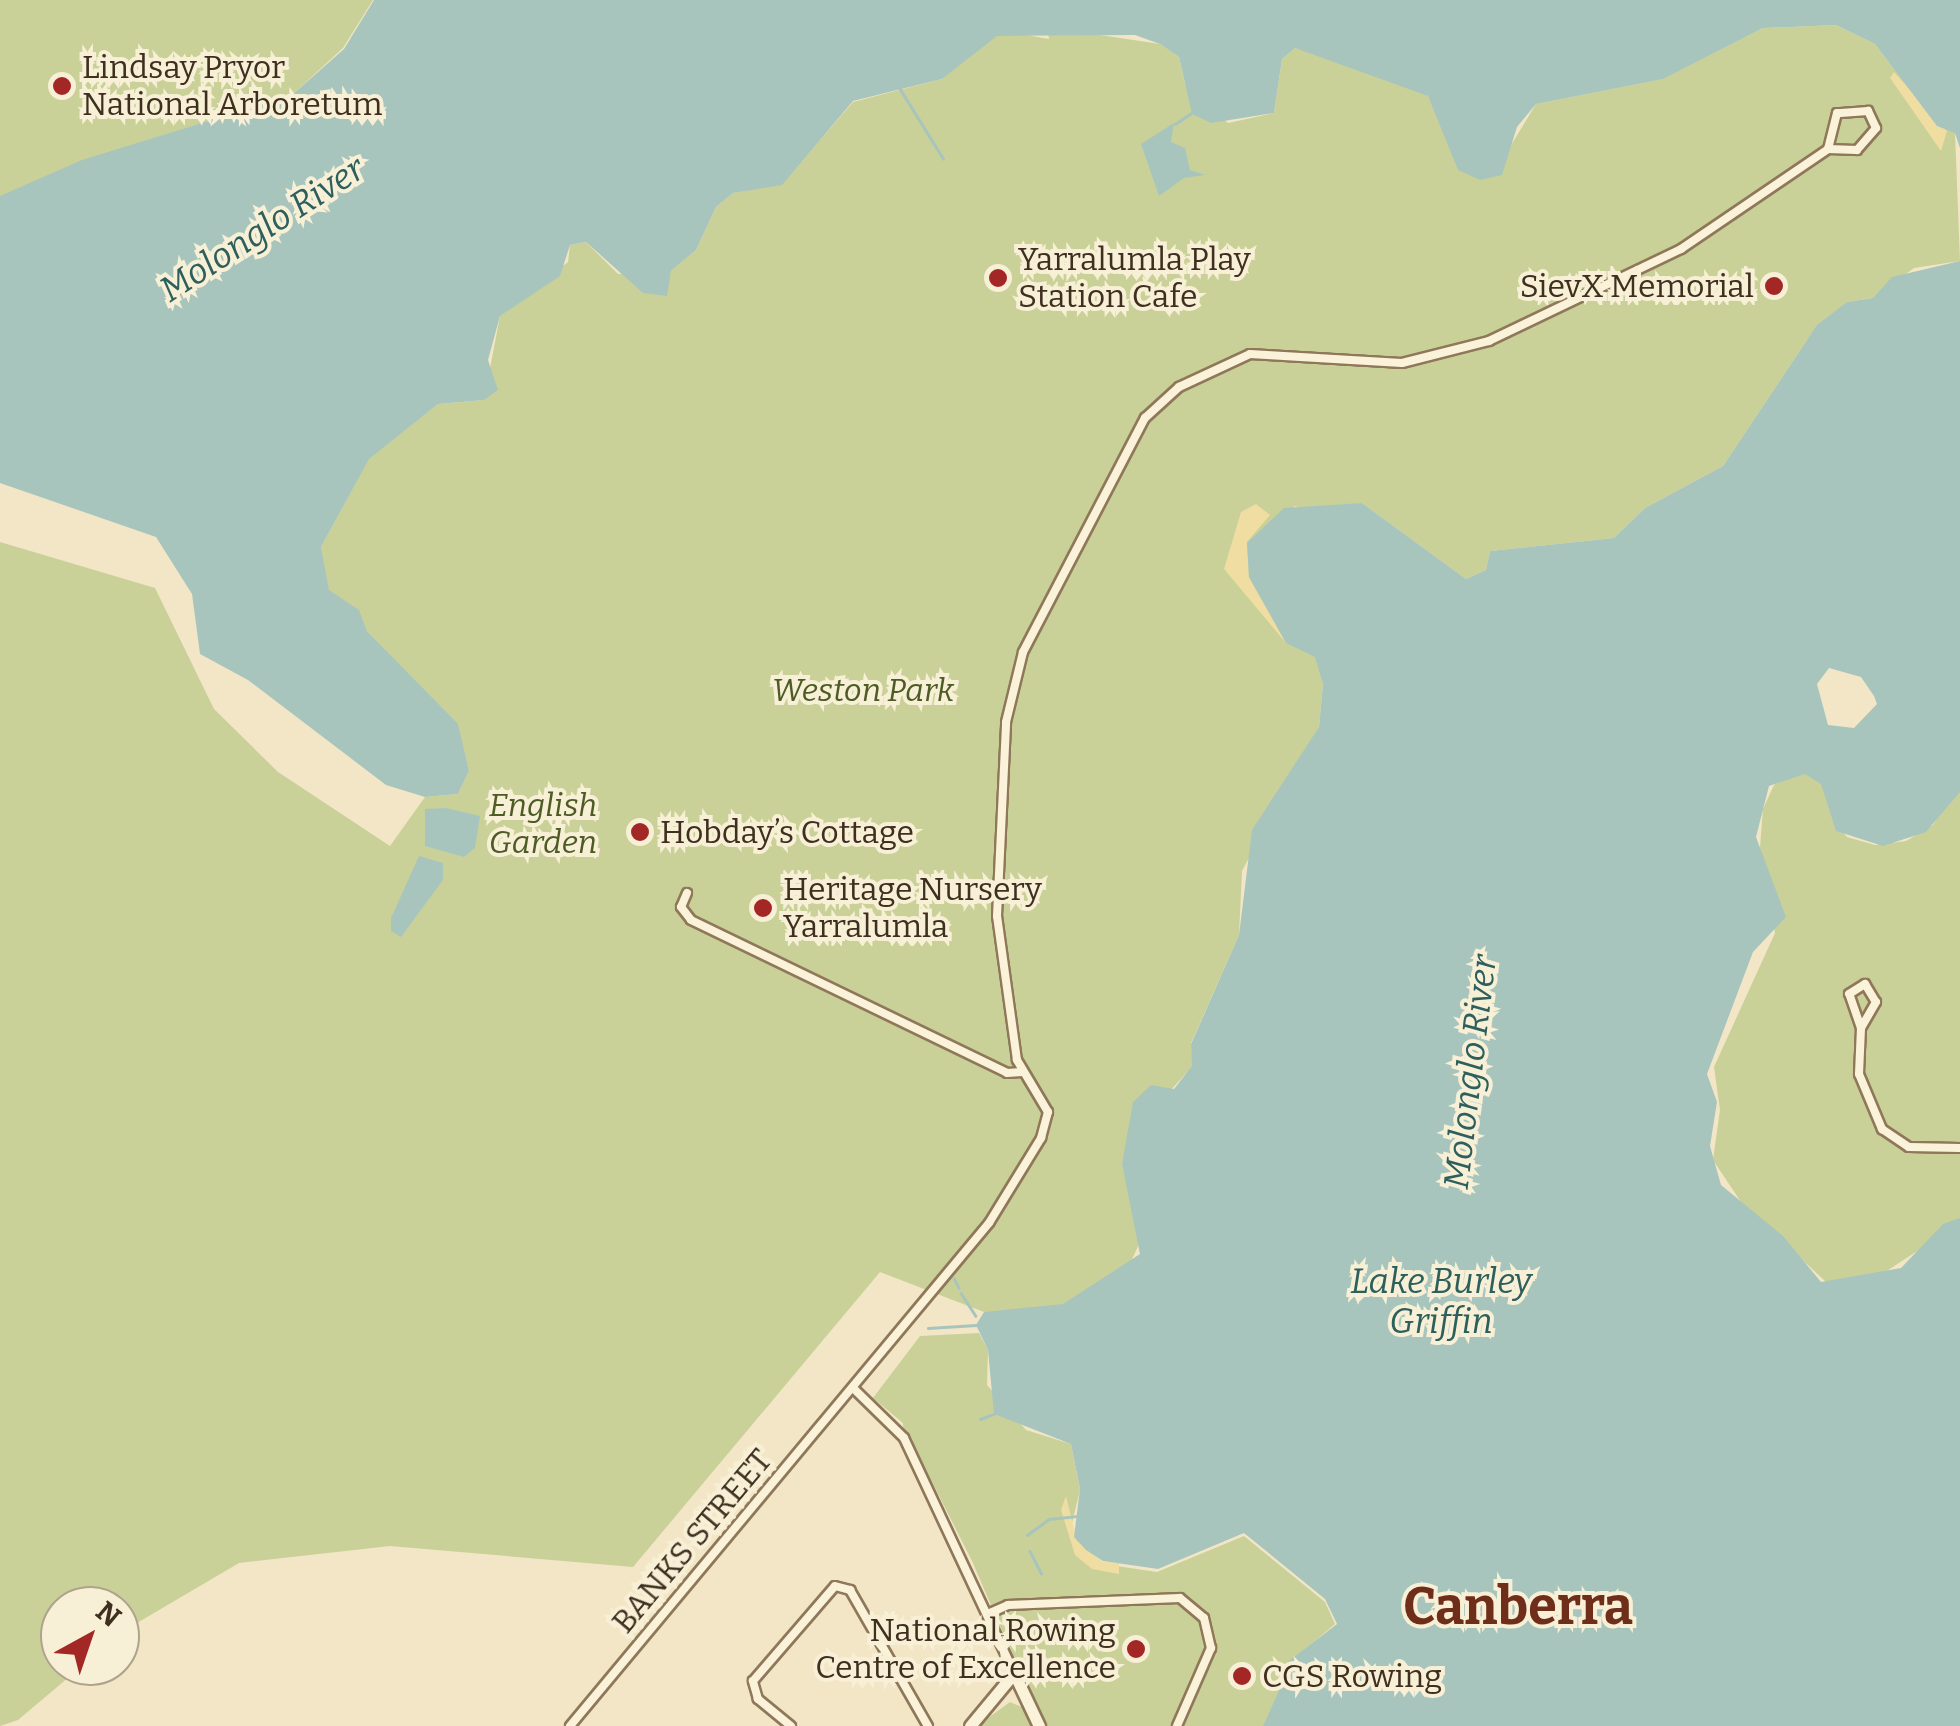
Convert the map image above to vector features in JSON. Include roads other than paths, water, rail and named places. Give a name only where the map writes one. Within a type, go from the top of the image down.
[{"type":"main road","points":[[970,1726],[1014,1673],[1039,1726]]},
{"type":"main road","points":[[996,1696],[1029,1704]]},
{"type":"street","points":[[687,893],[681,907],[691,920],[1007,1073],[1022,1072],[996,902],[1006,722],[1023,652],[1145,418],[1179,387],[1250,354],[1402,363],[1489,341],[1681,250],[1828,149],[1838,113],[1868,111],[1876,128],[1867,144],[1847,153],[1828,149]]},
{"type":"street","points":[[1861,1028],[1848,1002],[1860,984],[1876,996],[1861,1028],[1859,1074],[1882,1128],[1909,1147],[1960,1148]]},
{"type":"street","name":"BANKS STREET","points":[[570,1726],[853,1388],[1026,1168],[1048,1112],[1022,1072]]},
{"type":"street","points":[[853,1388],[904,1438],[990,1613],[1014,1673]]},
{"type":"street","points":[[791,1726],[758,1699],[753,1681],[836,1586],[850,1590],[928,1726]]},
{"type":"street","points":[[990,1613],[1008,1606],[1180,1598],[1204,1618],[1211,1648],[1177,1726]]},
{"type":"water","name":"Molonglo River","points":[[374,0],[1960,0],[1960,148],[1955,133],[1937,126],[1875,44],[1836,25],[1763,28],[1663,79],[1536,104],[1517,127],[1502,175],[1480,180],[1458,170],[1428,96],[1295,48],[1282,59],[1274,113],[1211,123],[1192,114],[1179,57],[1160,44],[1135,35],[997,36],[942,79],[853,101],[782,185],[733,193],[716,207],[696,250],[671,271],[667,296],[643,293],[586,242],[570,245],[560,276],[500,316],[488,360],[498,390],[484,400],[438,404],[369,459],[321,547],[329,590],[359,610],[367,631],[458,724],[469,771],[458,794],[425,797],[386,785],[248,680],[200,654],[192,594],[156,537],[0,483],[0,196],[82,160],[292,95],[344,49]]},
{"type":"water","points":[[1174,123],[1171,142],[1185,148],[1190,170],[1205,175],[1184,178],[1159,196],[1141,144]]},
{"type":"water","name":"Lake Burley Griffin","points":[[1960,261],[1960,792],[1926,832],[1883,846],[1836,831],[1821,784],[1805,774],[1769,786],[1756,837],[1786,917],[1753,952],[1707,1074],[1717,1102],[1710,1146],[1721,1185],[1783,1236],[1821,1282],[1901,1268],[1943,1224],[1960,1218],[1960,1726],[1263,1726],[1283,1682],[1276,1671],[1337,1624],[1325,1599],[1244,1533],[1158,1569],[1103,1561],[1086,1550],[1074,1537],[1080,1489],[1071,1444],[994,1414],[988,1350],[976,1325],[984,1312],[1063,1304],[1140,1254],[1122,1164],[1133,1102],[1151,1085],[1174,1089],[1192,1066],[1191,1044],[1239,935],[1252,830],[1319,727],[1323,684],[1315,657],[1286,643],[1249,577],[1247,543],[1284,508],[1362,503],[1466,579],[1486,570],[1490,551],[1614,538],[1645,508],[1723,466],[1817,325],[1847,302],[1873,298],[1892,277]],"holes":[[[1829,668],[1861,677],[1877,704],[1854,728],[1828,725],[1817,684]]]},
{"type":"water","points":[[446,808],[480,816],[475,848],[464,857],[425,846],[425,809]]},
{"type":"water","points":[[419,856],[443,863],[443,880],[401,937],[391,931],[391,918]]},
{"type":"waterway","points":[[899,87],[943,158]]},
{"type":"waterway","points":[[1175,124],[1194,111]]},
{"type":"waterway","points":[[954,1278],[959,1288]]},
{"type":"waterway","points":[[961,1293],[976,1316]]},
{"type":"waterway","points":[[928,1328],[976,1325]]},
{"type":"waterway","points":[[980,1419],[994,1414]]},
{"type":"waterway","points":[[1027,1535],[1049,1519],[1076,1516]]},
{"type":"waterway","points":[[1030,1551],[1041,1573]]},
{"type":"place","name":"Lindsay Pryor National Arboretum","points":[[62,86]]},
{"type":"place","name":"Yarralumla Play Station Cafe","points":[[998,278]]},
{"type":"place","name":"SievX Memorial","points":[[1774,286]]},
{"type":"place","name":"Hobday’s Cottage","points":[[640,832]]},
{"type":"place","name":"Heritage Nursery Yarralumla","points":[[763,908]]},
{"type":"place","name":"National Rowing Centre of Excellence","points":[[1136,1649]]},
{"type":"place","name":"CGS Rowing","points":[[1242,1676]]},
{"type":"district","name":"Canberra","points":[[1518,1607]]},
{"type":"park label","name":"Weston Park","points":[[863,690]]},
{"type":"park label","name":"English Garden","points":[[543,824]]}]
